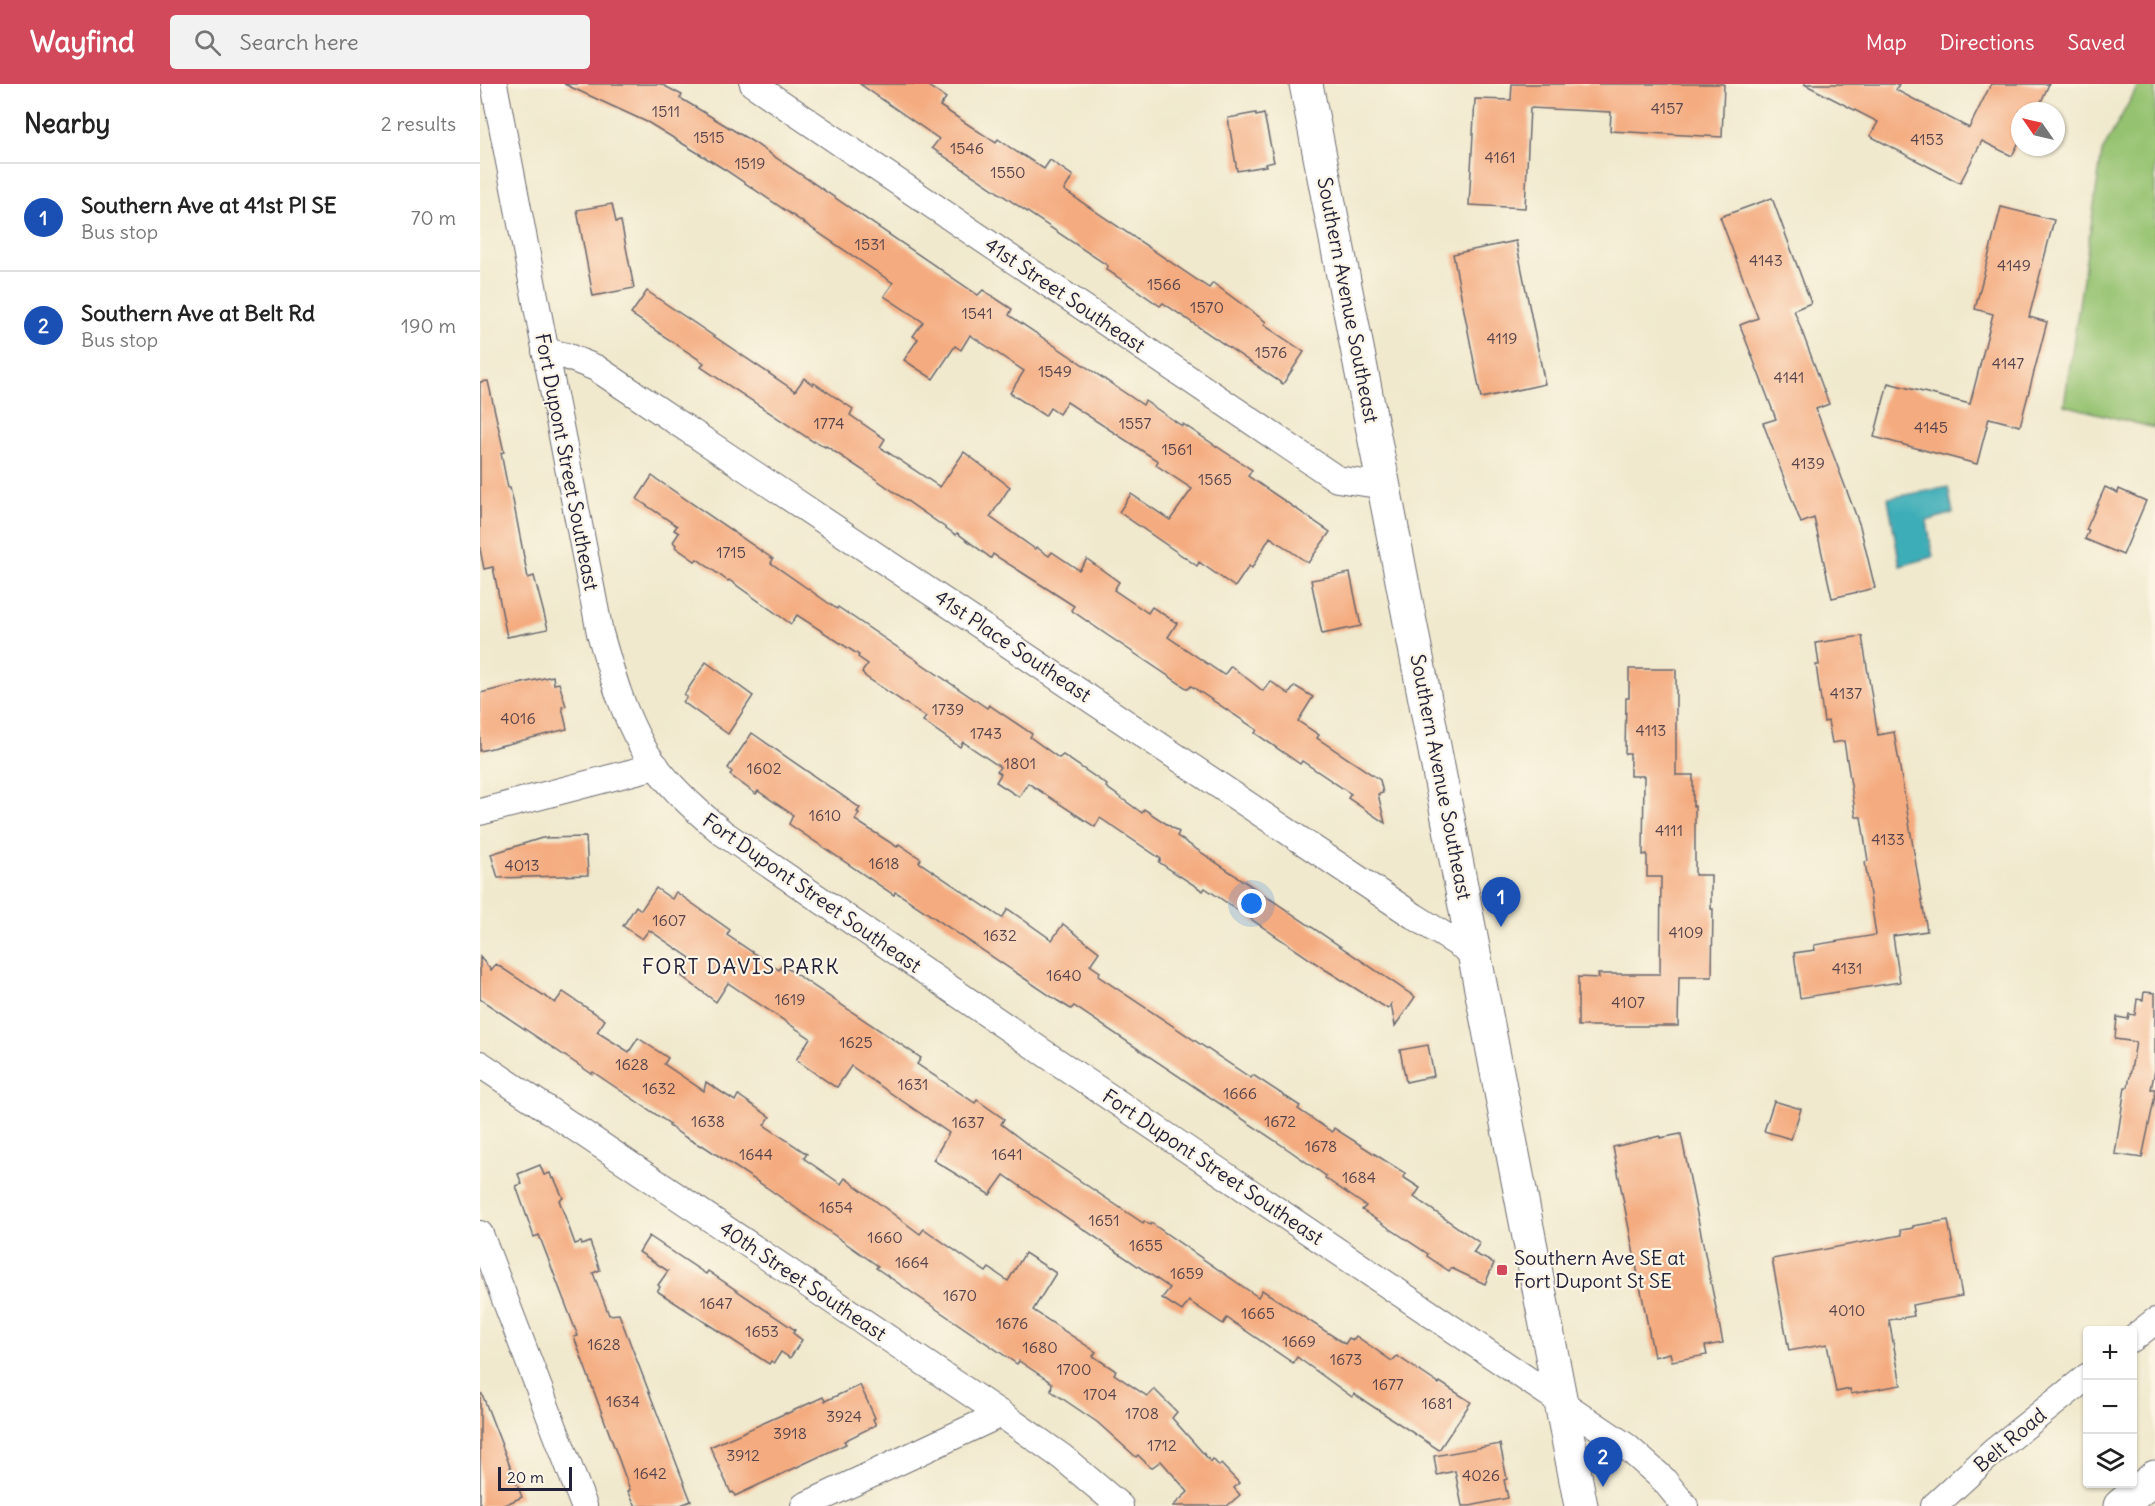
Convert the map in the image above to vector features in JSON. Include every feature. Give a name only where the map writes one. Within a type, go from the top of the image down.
[{"type":"main road","name":"Southern Avenue Southeast","points":[[1306,84],[1581,1506]]},
{"type":"main road","points":[[2120,1506],[2155,1477]]},
{"type":"street","name":"Fort Dupont Street Southeast","points":[[494,84],[600,633],[610,668],[632,726],[656,766],[675,789],[723,833],[1562,1402]]},
{"type":"street","name":"41st Street Southeast","points":[[753,84],[1337,479],[1385,486]]},
{"type":"street","name":"41st Place Southeast","points":[[545,351],[566,356],[596,368],[1474,954]]},
{"type":"street","points":[[480,812],[656,766]]},
{"type":"street","name":"40th Street Southeast","points":[[480,1065],[1001,1414],[1062,1457],[1120,1506]]},
{"type":"street","points":[[480,1234],[584,1506]]},
{"type":"street","points":[[2137,1336],[2155,1321]]},
{"type":"street","name":"Belt Road","points":[[1934,1506],[1993,1452],[2083,1380]]},
{"type":"street","points":[[1562,1402],[1626,1446],[1663,1479],[1685,1506]]},
{"type":"street","points":[[804,1506],[1001,1414]]},
{"type":"green space","points":[[2139,84],[2155,84],[2155,428],[2064,405],[2102,152]]},
{"type":"water","points":[[1948,487],[1953,513],[1927,521],[1933,557],[1900,566],[1888,498]]},
{"type":"building","points":[[564,84],[661,84],[682,95],[680,98],[753,142],[978,295],[983,290],[1012,309],[1009,315],[1143,405],[1145,401],[1252,470],[1248,476],[1330,532],[1308,563],[1270,537],[1252,568],[1249,566],[1235,587],[1199,562],[1197,566],[1119,512],[1131,494],[1170,520],[1192,489],[1156,465],[1158,461],[1067,402],[1059,414],[1050,408],[1045,416],[1010,393],[1024,371],[970,335],[961,350],[955,346],[933,379],[904,360],[918,339],[913,336],[923,322],[884,296],[893,283],[724,169],[649,123]]},
{"type":"building","points":[[860,84],[925,84],[946,98],[940,106],[996,143],[998,139],[1044,169],[1050,160],[1073,176],[1064,190],[1209,288],[1213,283],[1266,322],[1264,325],[1304,352],[1283,384],[1163,303],[1160,306],[1106,269],[1108,266],[932,148],[939,139]]},
{"type":"building","points":[[1512,84],[1724,84],[1722,137],[1610,131],[1611,112],[1530,108],[1525,208],[1469,205],[1475,99],[1511,100]]},
{"type":"building","points":[[1804,84],[1899,84],[1896,90],[1969,128],[1991,84],[2049,84],[2041,102],[2011,102],[2011,156],[1982,141],[1960,183],[1870,136],[1878,122]]},
{"type":"building","points":[[1256,113],[1256,116],[1264,114],[1274,162],[1265,164],[1266,166],[1237,171],[1228,118]]},
{"type":"building","points":[[1772,198],[1811,303],[1794,310],[1829,404],[1816,409],[1860,526],[1875,588],[1832,598],[1814,518],[1801,523],[1763,423],[1776,419],[1740,325],[1758,318],[1720,217]]},
{"type":"building","points":[[612,204],[616,222],[621,221],[634,288],[593,296],[577,210]]},
{"type":"building","points":[[2001,207],[2054,220],[2029,317],[2047,322],[2020,426],[1989,418],[1977,464],[1874,437],[1888,383],[1970,404],[1993,314],[1975,309]]},
{"type":"building","points":[[1516,241],[1545,384],[1481,398],[1453,254]]},
{"type":"building","points":[[647,291],[795,391],[804,378],[853,409],[850,415],[885,439],[880,447],[940,487],[964,452],[1010,487],[990,517],[1035,549],[1036,547],[1049,556],[1052,552],[1079,570],[1087,559],[1119,582],[1114,590],[1148,613],[1152,607],[1177,623],[1168,637],[1224,675],[1231,666],[1263,691],[1270,681],[1289,694],[1295,686],[1313,697],[1298,721],[1319,735],[1317,738],[1380,780],[1383,793],[1378,794],[1385,823],[1348,798],[1351,794],[1302,761],[1300,764],[1255,733],[1257,730],[1191,686],[1188,689],[1071,610],[1074,606],[993,554],[991,558],[864,471],[826,446],[814,442],[701,367],[704,363],[631,314]]},
{"type":"building","points":[[488,381],[528,578],[534,576],[548,629],[507,637],[493,567],[484,569],[480,549],[480,382]]},
{"type":"building","points":[[652,476],[773,559],[771,563],[837,609],[838,607],[987,708],[989,705],[1032,734],[1030,737],[1059,758],[1063,755],[1107,785],[1106,787],[1142,813],[1144,809],[1179,832],[1177,836],[1415,997],[1395,1026],[1391,1004],[1388,1009],[1326,970],[1205,888],[1203,891],[1175,873],[1159,862],[1161,859],[1100,818],[1095,827],[1028,783],[1019,797],[996,782],[1001,774],[997,771],[1000,767],[963,742],[960,747],[923,721],[926,717],[866,677],[862,672],[868,664],[858,657],[859,655],[797,615],[791,624],[729,580],[675,547],[673,542],[679,533],[674,530],[677,526],[637,499]]},
{"type":"building","points":[[2105,487],[2118,493],[2119,489],[2146,501],[2123,555],[2085,539],[2089,531],[2086,530]]},
{"type":"building","points":[[1350,573],[1361,626],[1322,634],[1311,580]]},
{"type":"building","points":[[1862,636],[1878,735],[1894,732],[1927,931],[1893,936],[1900,982],[1800,998],[1794,953],[1815,950],[1814,945],[1876,935],[1861,817],[1856,817],[1844,741],[1832,743],[1828,721],[1824,722],[1816,665],[1819,665],[1816,643]]},
{"type":"building","points":[[706,662],[753,696],[728,734],[683,702],[687,697],[684,695]]},
{"type":"building","points":[[1629,669],[1676,669],[1676,775],[1693,775],[1695,875],[1711,875],[1712,977],[1679,977],[1678,1026],[1578,1026],[1578,977],[1599,978],[1598,974],[1660,974],[1661,877],[1647,877],[1647,854],[1643,855],[1644,776],[1630,776],[1630,754],[1625,754]]},
{"type":"building","points":[[553,676],[554,684],[559,683],[566,706],[562,707],[567,729],[480,751],[480,693]]},
{"type":"building","points":[[752,733],[860,808],[855,820],[897,847],[899,844],[921,859],[919,862],[1002,918],[1008,909],[1052,940],[1063,924],[1099,952],[1090,965],[1100,972],[1098,976],[1251,1078],[1253,1075],[1300,1106],[1298,1109],[1332,1132],[1334,1128],[1406,1174],[1403,1177],[1420,1188],[1414,1197],[1480,1243],[1473,1253],[1494,1263],[1485,1284],[1451,1268],[1449,1271],[1427,1256],[1428,1254],[1362,1210],[1366,1206],[1286,1148],[1074,1006],[1071,1009],[1058,1001],[899,894],[895,892],[894,895],[789,824],[793,815],[758,791],[756,794],[730,775],[732,772],[728,768]]},
{"type":"building","points":[[586,837],[588,875],[498,878],[491,854],[542,838]]},
{"type":"building","points":[[656,888],[672,899],[676,892],[730,930],[727,935],[779,970],[782,965],[921,1058],[917,1064],[975,1103],[977,1100],[1004,1119],[1001,1124],[1040,1154],[1143,1223],[1144,1221],[1150,1225],[1151,1223],[1258,1297],[1262,1290],[1345,1344],[1349,1338],[1353,1340],[1356,1336],[1392,1361],[1397,1356],[1471,1402],[1439,1450],[1354,1394],[1352,1397],[1297,1357],[1293,1363],[1227,1318],[1223,1324],[1189,1301],[1182,1311],[1162,1298],[1170,1288],[1004,1175],[990,1195],[933,1160],[949,1133],[851,1066],[837,1087],[834,1086],[796,1060],[810,1038],[728,983],[716,1002],[679,974],[690,958],[649,930],[642,939],[623,926],[636,906],[641,910]]},
{"type":"building","points":[[480,957],[491,970],[496,964],[555,1003],[563,992],[605,1020],[597,1032],[629,1052],[638,1038],[668,1058],[664,1064],[704,1091],[706,1082],[735,1101],[738,1095],[770,1117],[764,1125],[807,1154],[804,1158],[806,1160],[841,1184],[845,1178],[920,1234],[924,1229],[986,1272],[989,1268],[1008,1281],[1025,1253],[1056,1273],[1033,1310],[1096,1352],[1093,1356],[1116,1371],[1114,1374],[1147,1396],[1154,1389],[1177,1412],[1172,1418],[1211,1462],[1213,1459],[1219,1466],[1221,1464],[1239,1483],[1234,1488],[1240,1495],[1227,1506],[1173,1506],[1188,1492],[1161,1461],[1151,1468],[1097,1422],[1051,1391],[1052,1383],[1019,1361],[1017,1364],[876,1268],[878,1266],[766,1187],[702,1145],[685,1137],[669,1126],[670,1124],[593,1072],[592,1074],[480,999]]},
{"type":"building","points":[[2144,992],[2155,993],[2155,1070],[2151,1089],[2155,1089],[2155,1096],[2142,1158],[2115,1154],[2125,1087],[2128,1087],[2136,1042],[2115,1039],[2117,1017],[2128,1019],[2129,1014],[2135,1015],[2137,999],[2143,1000]]},
{"type":"building","points":[[1428,1045],[1434,1076],[1406,1082],[1400,1050]]},
{"type":"building","points":[[1774,1101],[1801,1109],[1791,1139],[1764,1131]]},
{"type":"building","points":[[1681,1134],[1723,1343],[1705,1346],[1707,1355],[1672,1361],[1670,1353],[1654,1357],[1613,1147],[1660,1136],[1660,1138]]},
{"type":"building","points":[[540,1165],[544,1175],[550,1173],[552,1179],[554,1178],[563,1198],[559,1200],[575,1244],[581,1242],[582,1245],[590,1242],[600,1270],[593,1273],[609,1315],[619,1314],[691,1501],[678,1506],[636,1506],[628,1491],[630,1490],[574,1337],[578,1336],[539,1235],[534,1237],[516,1186],[522,1184],[518,1174]]},
{"type":"building","points":[[1948,1220],[1962,1296],[1912,1305],[1914,1316],[1889,1320],[1901,1385],[1851,1394],[1850,1389],[1836,1392],[1827,1344],[1789,1351],[1772,1259],[1902,1235],[1901,1230],[1913,1228],[1913,1226]]},
{"type":"building","points":[[649,1236],[706,1274],[708,1271],[795,1330],[793,1333],[802,1340],[790,1358],[781,1352],[774,1363],[771,1361],[769,1364],[657,1291],[660,1287],[658,1285],[668,1271],[639,1252]]},
{"type":"building","points":[[860,1385],[876,1425],[844,1441],[846,1444],[780,1475],[735,1496],[733,1492],[731,1493],[710,1447],[823,1397],[825,1401]]},
{"type":"building","points":[[480,1394],[482,1394],[522,1497],[502,1506],[480,1506]]},
{"type":"building","points":[[1500,1444],[1508,1498],[1462,1506],[1455,1471],[1437,1475],[1434,1456]]},
{"type":"place","name":"Southern Ave at 41st Pl SE","points":[[1501,927]]},
{"type":"place","name":"Southern Ave SE at Fort Dupont St SE","points":[[1502,1270]]},
{"type":"place","name":"Southern Ave at Belt Rd","points":[[1603,1487]]},
{"type":"district","name":"FORT DAVIS PARK","points":[[741,967]]}]
